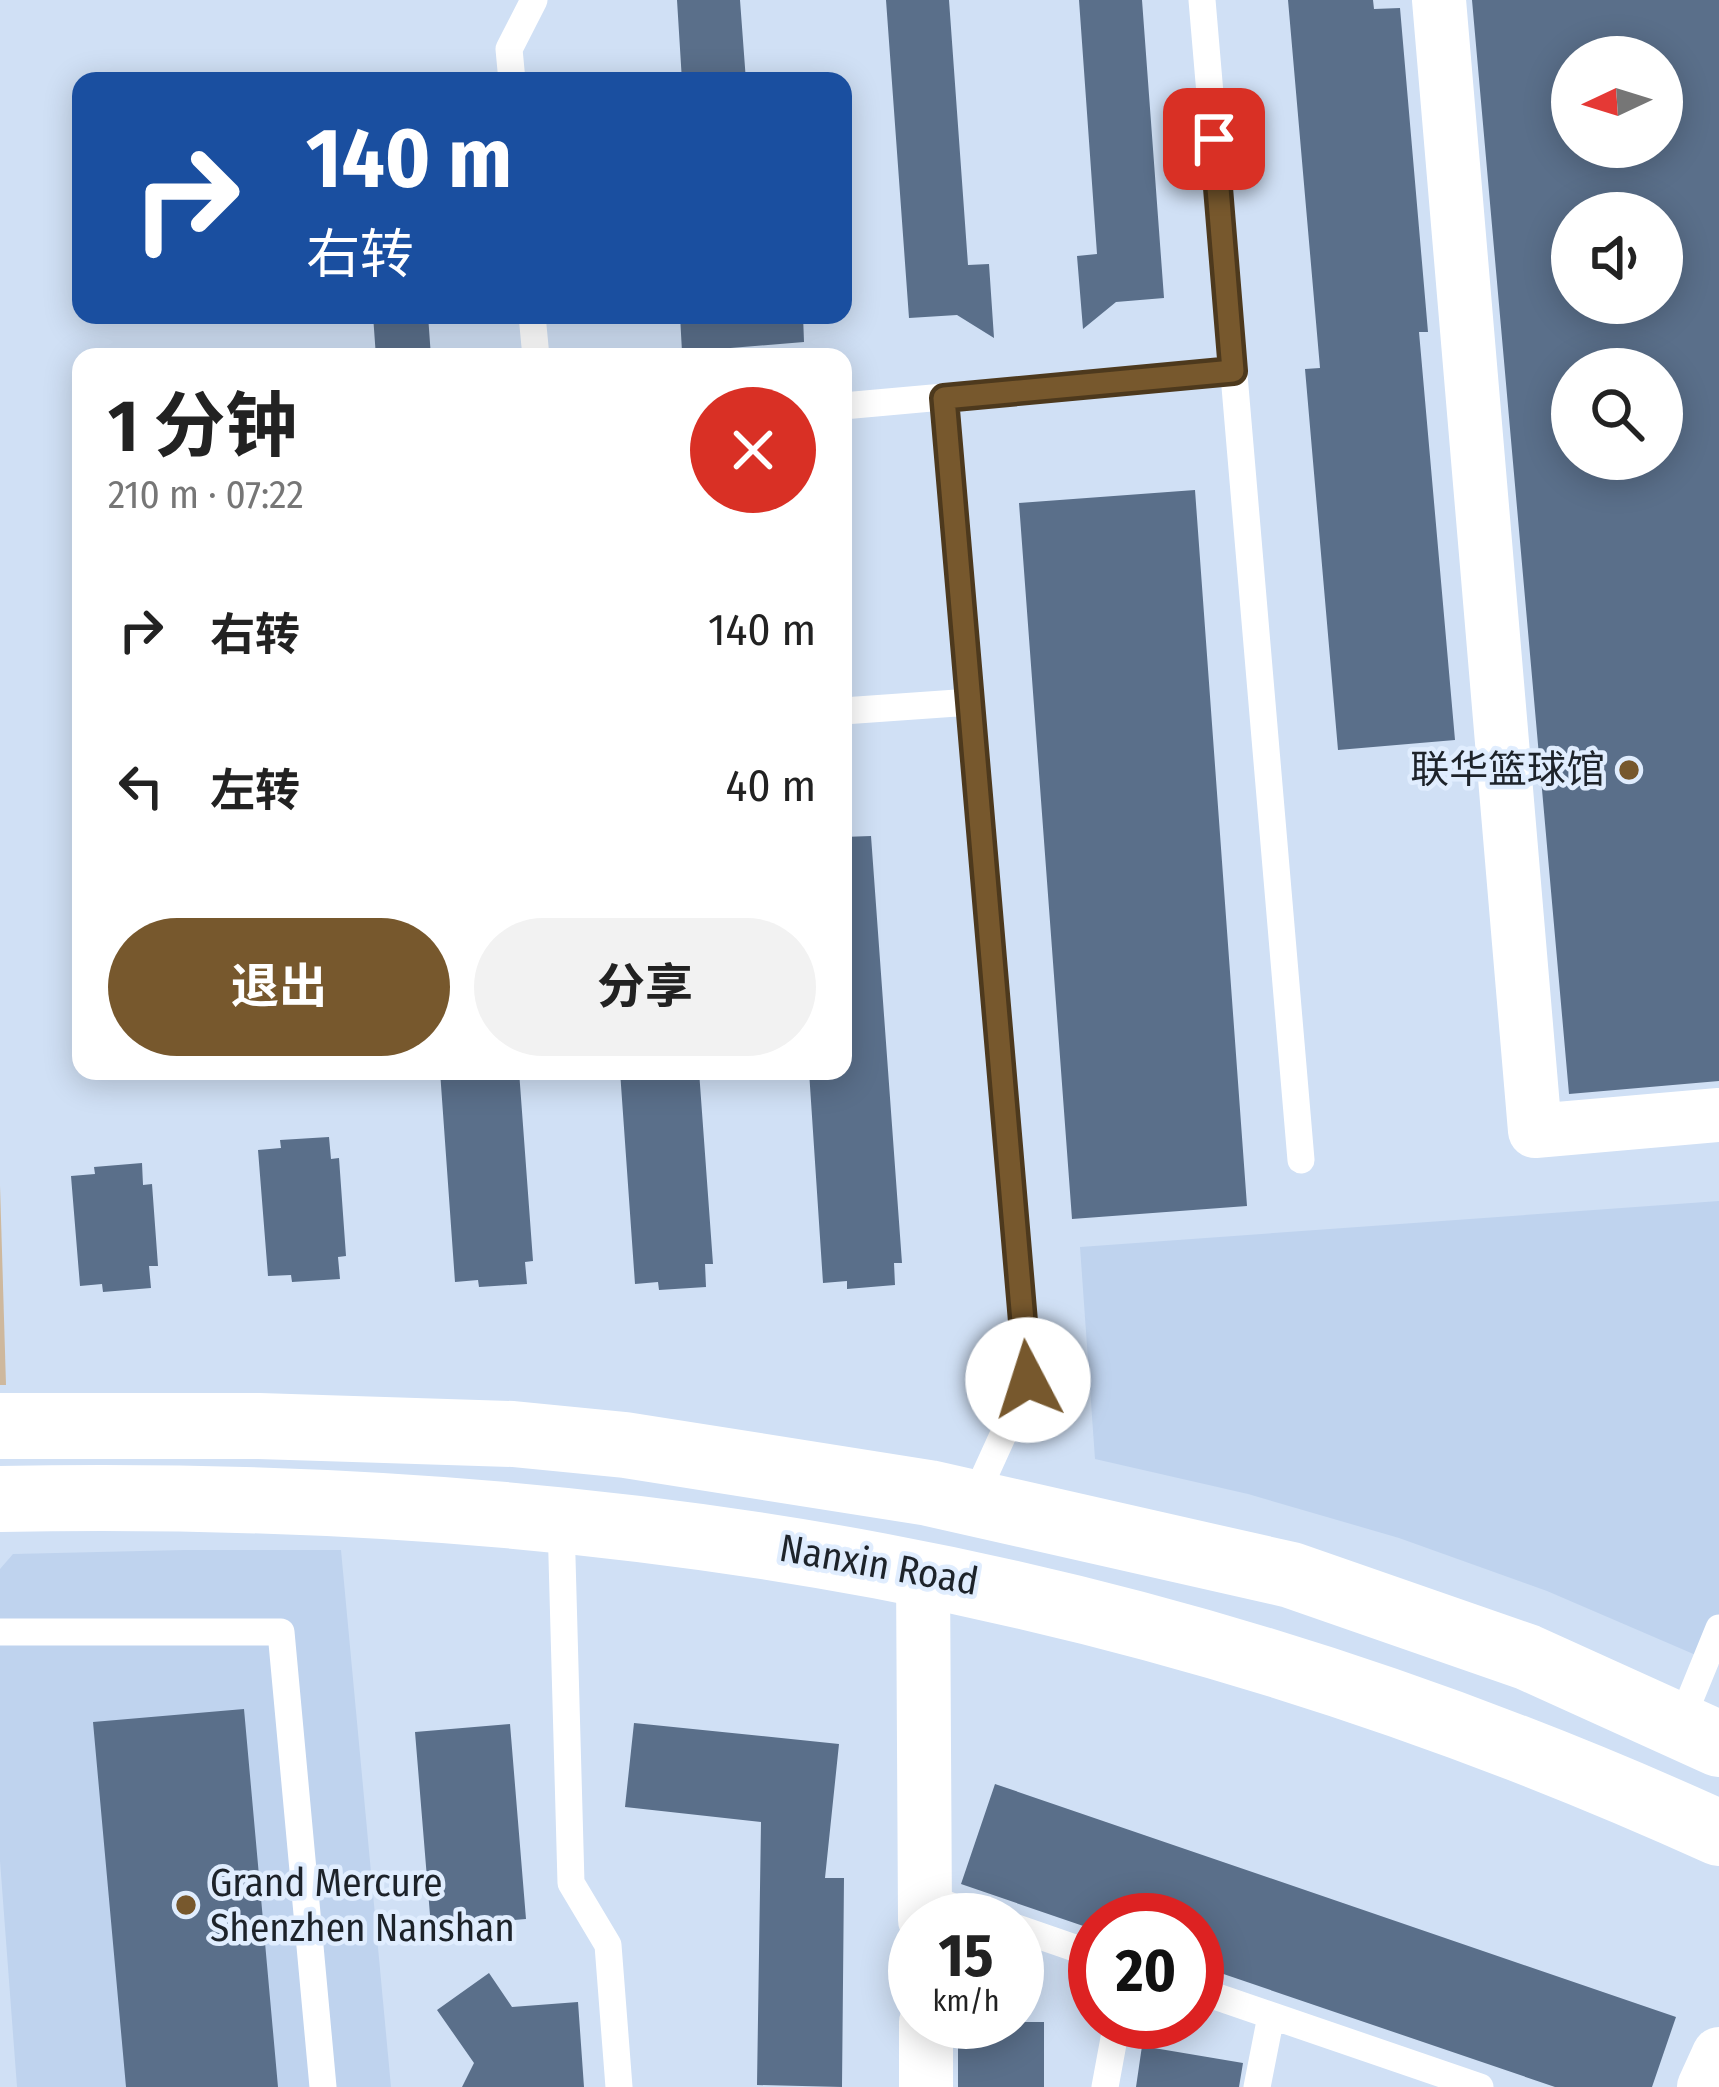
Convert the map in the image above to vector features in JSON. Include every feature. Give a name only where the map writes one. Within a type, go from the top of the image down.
[{"type":"main road","name":"Nanxin Road","points":[[0,1426],[325,1426],[513,1434],[724,1460],[973,1501],[1291,1575],[1527,1657],[1699,1735]]},
{"type":"main road","name":"Nanxin Road","points":[[0,1498],[358,1502],[561,1518],[923,1571],[1138,1622],[1381,1697],[1719,1833]]},
{"type":"street","points":[[1439,0],[1534,1131],[1719,1115]]},
{"type":"street","points":[[923,1571],[925,1893]]},
{"type":"street","points":[[926,2049],[926,2087]]},
{"type":"street","points":[[1704,2087],[1719,2054]]},
{"type":"lane","points":[[511,72],[509,49],[534,0]]},
{"type":"lane","points":[[1202,0],[1301,1160]]},
{"type":"lane","points":[[852,405],[1233,371]]},
{"type":"lane","points":[[944,398],[1028,1380],[973,1501]]},
{"type":"lane","points":[[852,710],[971,702]]},
{"type":"lane","points":[[561,1518],[571,1883],[608,1945],[619,2087]]},
{"type":"lane","points":[[1699,1735],[1719,1628]]},
{"type":"lane","points":[[0,1632],[280,1632],[323,2087]]},
{"type":"lane","points":[[1224,1999],[1270,2015],[1398,2074],[1480,2087]]},
{"type":"lane","points":[[1257,2087],[1270,2015]]},
{"type":"lane","points":[[1105,2087],[1112,2049]]},
{"type":"shaded area","points":[[0,1185],[6,1385],[0,1385]]},
{"type":"shaded area","points":[[1719,1201],[1719,1665],[1547,1591],[1399,1538],[1248,1494],[1095,1459],[1080,1247]]},
{"type":"shaded area","name":"Grand Mercure Shenzhen Nanshan","points":[[341,1550],[391,2087],[17,2087],[0,1861],[0,1569],[13,1554]]},
{"type":"building","points":[[677,0],[740,0],[745,72],[681,72]]},
{"type":"building","points":[[886,0],[949,0],[968,265],[989,264],[994,338],[957,315],[909,318]]},
{"type":"building","points":[[1079,0],[1142,0],[1164,298],[1116,302],[1083,329],[1077,256],[1097,254]]},
{"type":"building","points":[[1288,0],[1373,0],[1374,9],[1400,8],[1428,332],[1419,332],[1455,740],[1338,750],[1305,369],[1320,368]]},
{"type":"building","name":"联华篮球馆","points":[[1472,0],[1719,0],[1719,1081],[1569,1094]]},
{"type":"building","points":[[374,324],[429,324],[430,348],[375,348]]},
{"type":"building","points":[[680,324],[803,324],[804,342],[682,348]]},
{"type":"building","points":[[1195,490],[1247,1206],[1072,1219],[1019,503]]},
{"type":"building","points":[[871,836],[902,1263],[894,1263],[895,1285],[847,1289],[847,1281],[823,1283],[810,1080],[852,1080],[852,837]]},
{"type":"building","points":[[441,1080],[520,1080],[533,1261],[525,1262],[527,1284],[479,1287],[478,1280],[455,1282]]},
{"type":"building","points":[[621,1080],[700,1080],[713,1264],[705,1264],[706,1287],[659,1290],[658,1282],[635,1284]]},
{"type":"building","points":[[329,1137],[331,1159],[339,1158],[346,1256],[338,1257],[340,1279],[292,1282],[291,1275],[268,1276],[258,1150],[281,1148],[280,1140]]},
{"type":"building","points":[[142,1163],[143,1185],[152,1184],[158,1266],[149,1266],[151,1288],[103,1292],[102,1284],[80,1286],[71,1176],[95,1174],[94,1167]]},
{"type":"building","name":"Grand Mercure Shenzhen Nanshan","points":[[244,1709],[278,2087],[126,2087],[93,1722]]},
{"type":"building","points":[[634,1723],[839,1744],[825,1878],[844,1878],[842,2087],[757,2085],[761,1822],[625,1807]]},
{"type":"building","points":[[510,1724],[526,1919],[431,1927],[415,1732]]},
{"type":"building","points":[[995,1784],[1676,2017],[1652,2087],[1555,2087],[1224,1974],[1224,1893],[1068,1893],[1068,1921],[1044,1912],[1044,1893],[987,1893],[961,1884]]},
{"type":"building","points":[[489,1973],[512,2007],[578,2002],[584,2087],[462,2087],[474,2063],[437,2010]]},
{"type":"building","points":[[958,2049],[1044,2049],[1044,2087],[958,2087]]},
{"type":"building","points":[[1142,2049],[1243,2063],[1239,2087],[1136,2087]]},
{"type":"place","name":"联华篮球馆","points":[[1629,770]]},
{"type":"place","name":"Grand Mercure Shenzhen Nanshan","points":[[186,1905]]},
{"type":"route","points":[[1028,1380],[944,398],[1233,371],[1214,139]]}]
